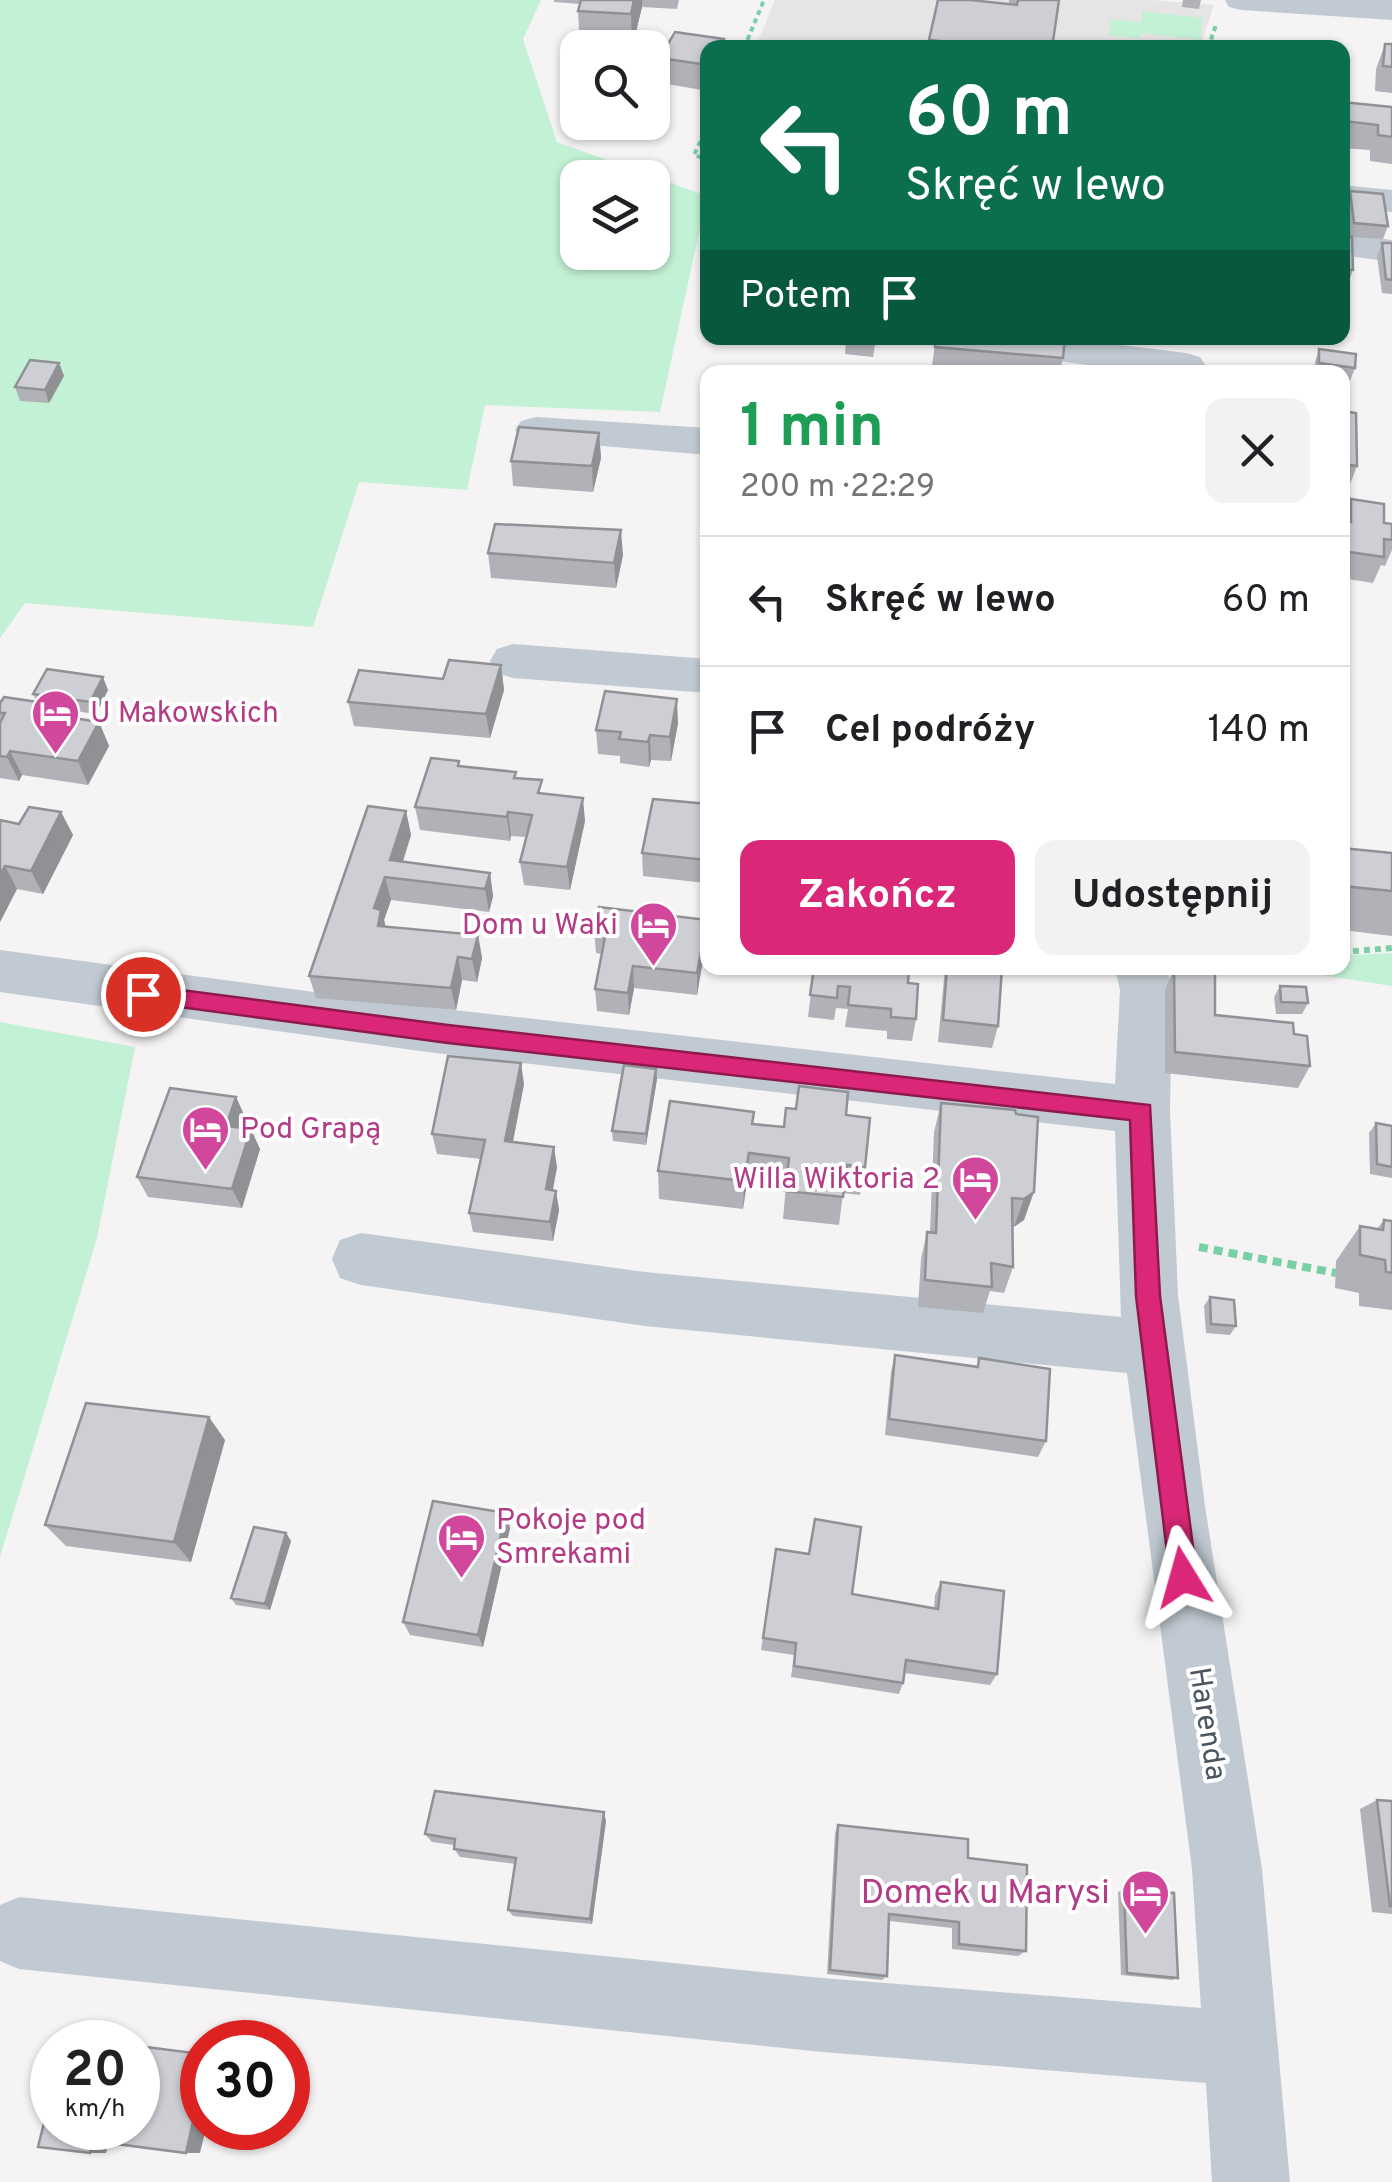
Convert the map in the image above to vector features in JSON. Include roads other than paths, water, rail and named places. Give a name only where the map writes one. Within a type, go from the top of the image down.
[{"type":"street","points":[[1257,9],[1392,10]]},
{"type":"street","points":[[1350,197],[1392,201]]},
{"type":"street","points":[[1350,245],[1392,251]]},
{"type":"street","points":[[1036,345],[1187,359]]},
{"type":"street","points":[[536,430],[700,441]]},
{"type":"street","points":[[513,661],[700,675]]},
{"type":"street","points":[[0,971],[214,1005],[448,1034],[1142,1112]]},
{"type":"street","name":"Harenda","points":[[1143,975],[1144,1240],[1153,1348],[1227,1869],[1251,2182]]},
{"type":"street","points":[[361,1259],[645,1300],[1153,1348]]},
{"type":"street","points":[[20,1933],[822,2015],[1239,2048]]},
{"type":"place","name":"U Makowskich","points":[[55,756]]},
{"type":"place","name":"Dom u Waki","points":[[653,968]]},
{"type":"place","name":"Pod Grapą","points":[[205,1172]]},
{"type":"place","name":"Willa Wiktoria 2","points":[[975,1222]]},
{"type":"place","name":"Pokoje pod Smrekami","points":[[461,1580]]},
{"type":"place","name":"Domek u Marysi","points":[[1145,1936]]}]
